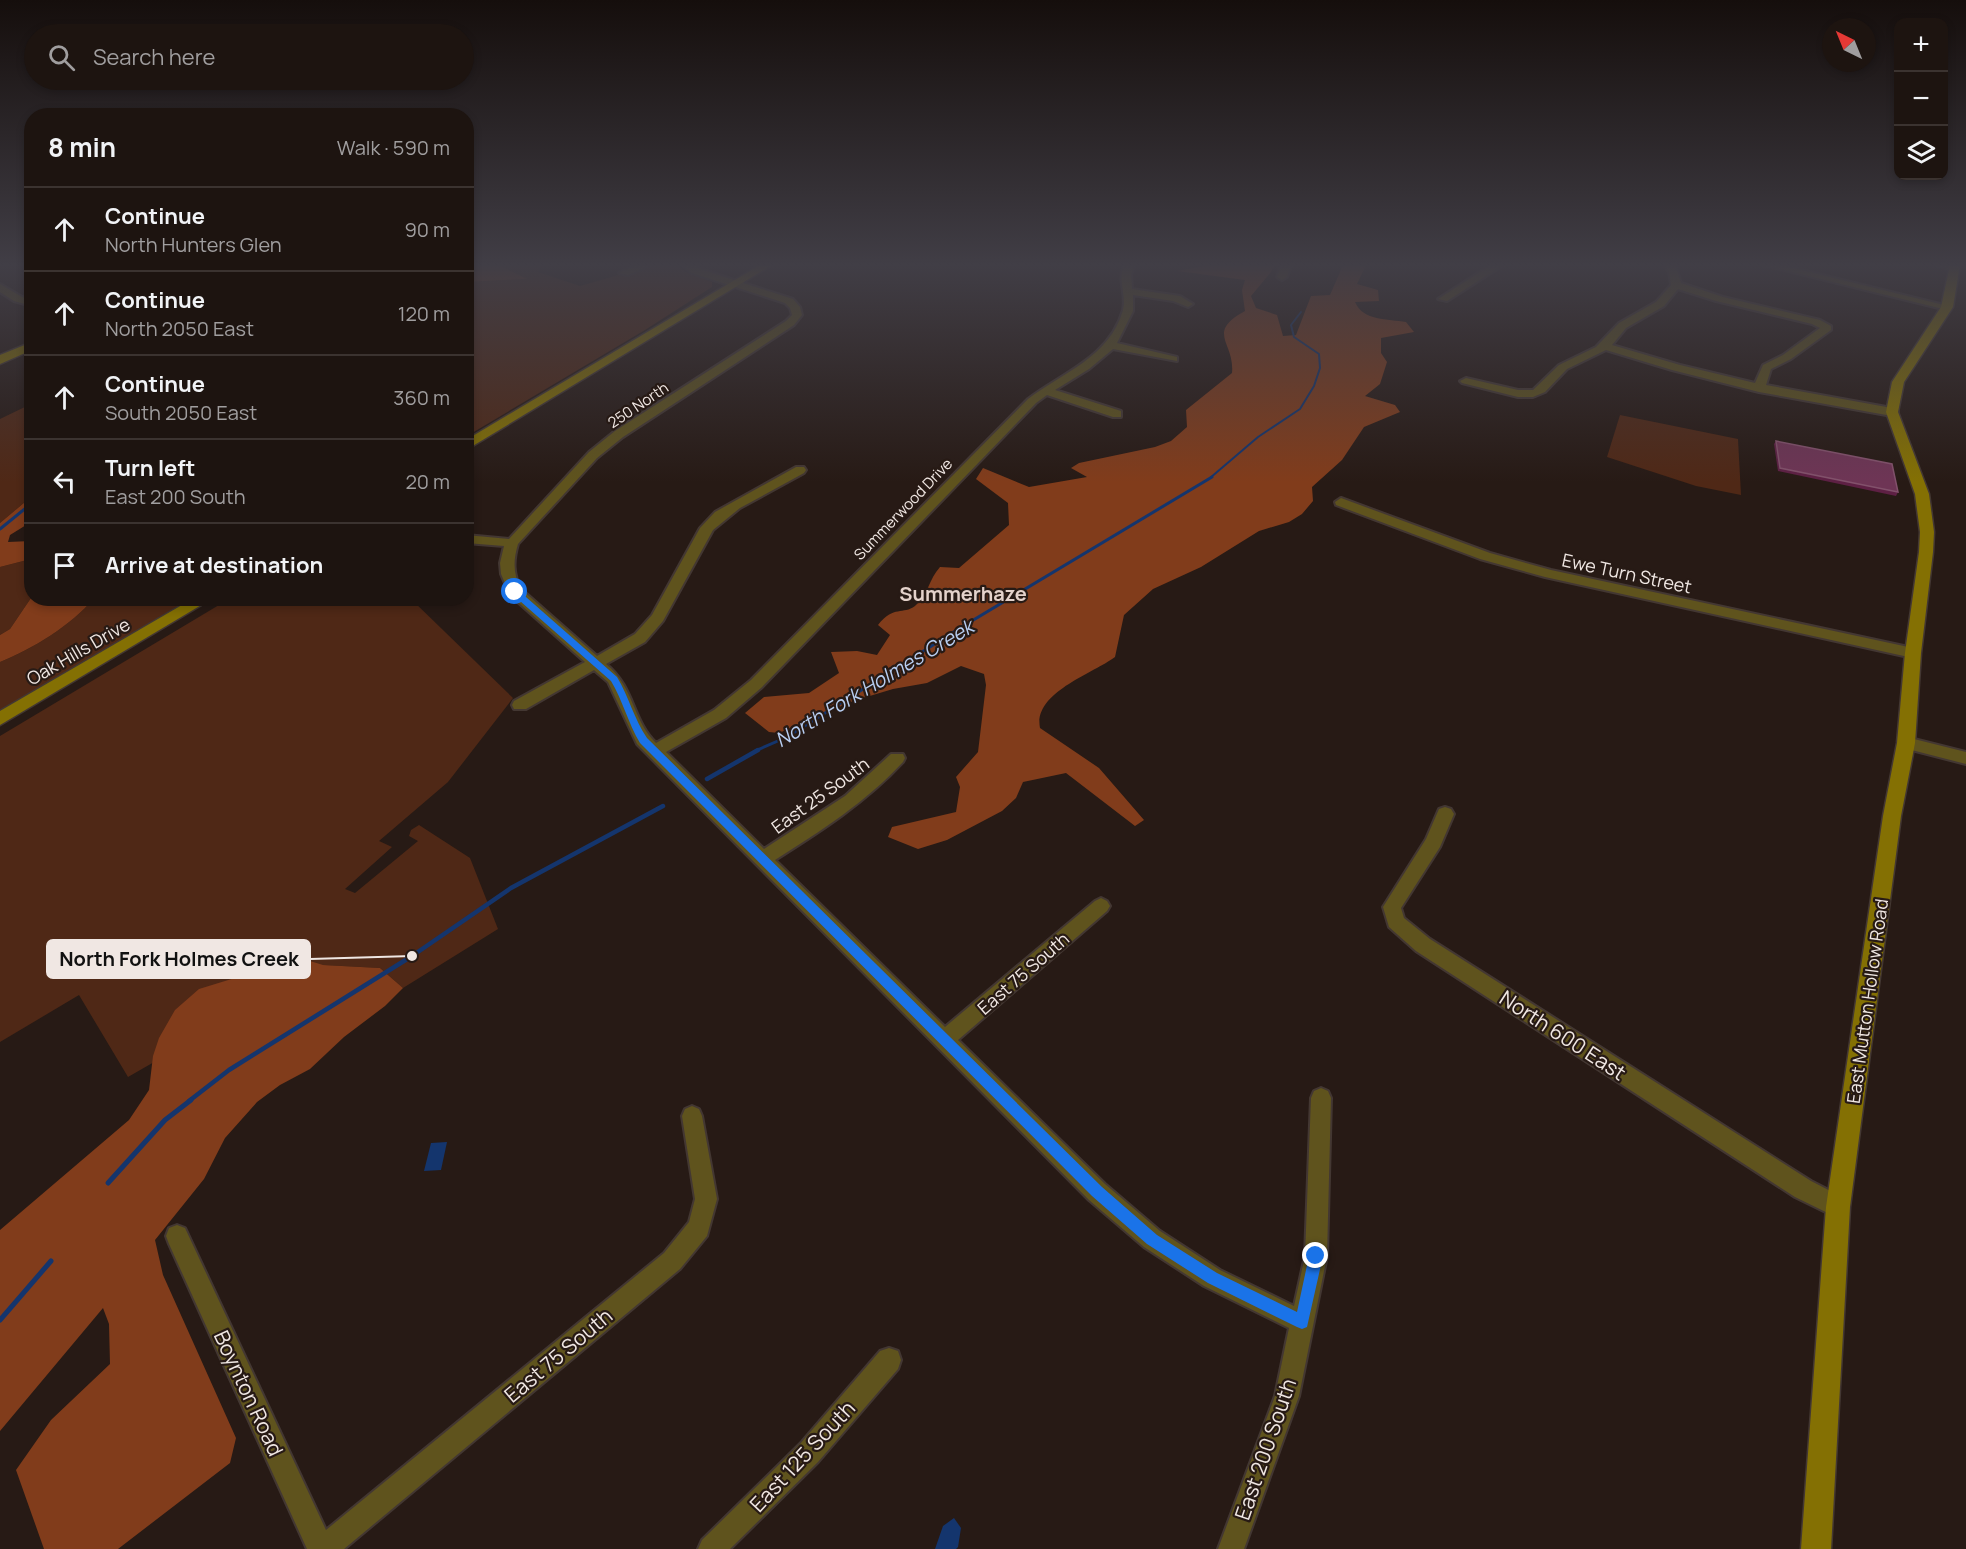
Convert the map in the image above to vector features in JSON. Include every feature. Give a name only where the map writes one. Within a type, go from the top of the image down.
[{"type":"street","points":[[474,441],[646,337]]},
{"type":"street","name":"250 North","points":[[512,543],[593,454],[619,434],[768,337]]},
{"type":"street","name":"Summerwood Drive","points":[[654,751],[720,714],[756,684],[1044,390],[1096,360],[1111,345],[1115,337]]},
{"type":"street","points":[[1466,381],[1524,394],[1535,393],[1542,389],[1549,378],[1562,367],[1605,346],[1611,337]]},
{"type":"street","points":[[1759,389],[1767,367],[1787,357],[1814,337]]},
{"type":"street","points":[[1605,346],[1692,374],[1759,389],[1892,412],[1898,382],[1927,337]]},
{"type":"street","points":[[1111,345],[1173,359]]},
{"type":"street","points":[[0,360],[24,349]]},
{"type":"street","points":[[1044,390],[1117,414]]},
{"type":"street","name":"East Mutton Hollow Road","points":[[1816,1549],[1838,1207],[1892,816],[1906,743],[1913,653],[1927,532],[1922,494],[1892,412]]},
{"type":"street","points":[[520,705],[640,638],[658,618],[707,528],[720,515],[800,470]]},
{"type":"street","name":"Ewe Turn Street","points":[[1341,502],[1485,556],[1547,573],[1913,653]]},
{"type":"street","points":[[474,540],[512,543],[506,560],[506,576],[515,592],[614,679],[623,694],[634,726],[654,751],[1097,1191],[1152,1239],[1212,1278],[1302,1322]]},
{"type":"street","name":"Oak Hills Drive","points":[[0,719],[192,606]]},
{"type":"street","points":[[1906,743],[1966,758]]},
{"type":"street","name":"East 25 South","points":[[763,859],[847,804],[881,777],[897,758]]},
{"type":"street","name":"North 600 East","points":[[1444,814],[1434,842],[1392,907],[1396,922],[1433,951],[1803,1189],[1838,1207]]},
{"type":"street","name":"East 75 South","points":[[944,1040],[1101,906]]},
{"type":"street","name":"East 200 South","points":[[1231,1549],[1287,1396],[1316,1256],[1321,1098]]},
{"type":"street","name":"East 75 South","points":[[322,1549],[672,1261],[699,1228],[706,1199],[692,1116]]},
{"type":"street","name":"Boynton Road","points":[[177,1236],[322,1549]]},
{"type":"street","name":"East 125 South","points":[[711,1549],[809,1453],[890,1360]]},
{"type":"shaded area","points":[[474,337],[633,337],[474,432]]},
{"type":"shaded area","points":[[1385,337],[1381,338],[1381,353],[1387,362],[1380,384],[1365,396],[1395,405],[1400,412],[1364,427],[1342,460],[1312,487],[1313,501],[1302,514],[1289,522],[1259,531],[1201,567],[1153,589],[1124,615],[1115,657],[1066,686],[1046,705],[1040,716],[1040,728],[1099,768],[1144,820],[1135,826],[1066,773],[1023,782],[1016,798],[1002,811],[947,840],[918,849],[888,837],[892,827],[956,812],[960,787],[956,777],[978,752],[986,685],[984,674],[961,666],[927,683],[893,689],[853,701],[779,733],[769,732],[745,713],[764,697],[809,693],[839,673],[831,652],[857,651],[877,655],[890,635],[878,625],[884,619],[915,606],[923,597],[940,567],[959,568],[1009,525],[1008,503],[976,479],[983,468],[1029,487],[1087,477],[1071,468],[1079,463],[1155,447],[1171,441],[1187,427],[1186,410],[1232,373],[1232,362],[1225,339]]},
{"type":"shaded area","points":[[24,407],[24,503],[0,523],[0,419]]},
{"type":"shaded area","points":[[1620,415],[1738,439],[1741,495],[1696,486],[1607,457]]},
{"type":"shaded area","points":[[24,503],[24,526],[10,535],[8,542],[24,541],[24,561],[0,567],[0,523]]},
{"type":"shaded area","points":[[24,561],[26,606],[10,629],[0,635],[0,567]]},
{"type":"shaded area","points":[[26,606],[87,606],[51,635],[25,651],[0,662],[0,635],[10,629]]},
{"type":"shaded area","points":[[87,606],[178,606],[0,711],[0,662],[25,651],[51,635]]},
{"type":"shaded area","points":[[217,606],[418,606],[513,698],[448,782],[379,841],[392,847],[345,889],[355,893],[418,841],[409,836],[411,830],[419,825],[470,858],[498,929],[403,988],[380,968],[323,965],[128,1077],[79,995],[0,1042],[0,736]]},
{"type":"shaded area","points":[[300,958],[323,965],[380,968],[403,988],[385,1006],[344,1037],[310,1069],[280,1085],[257,1102],[225,1138],[204,1179],[155,1240],[163,1275],[236,1438],[230,1463],[118,1549],[44,1549],[16,1470],[51,1420],[110,1364],[109,1324],[103,1308],[0,1431],[0,1230],[129,1120],[149,1090],[153,1056],[159,1038],[175,1010],[199,989]]},
{"type":"water","points":[[447,1142],[441,1170],[424,1171],[431,1143]]},
{"type":"water","points":[[954,1518],[961,1528],[958,1547],[956,1549],[935,1549],[943,1526]]},
{"type":"building","points":[[1776,441],[1892,464],[1898,492],[1780,468]]},
{"type":"waterway","name":"North Fork Holmes Creek","points":[[1210,478],[1258,437],[1300,409],[1314,386],[1320,368],[1319,354],[1294,337]]},
{"type":"waterway","name":"North Fork Holmes Creek","points":[[755,751],[787,737],[960,628],[1212,477]]},
{"type":"waterway","name":"North Fork Holmes Creek","points":[[0,529],[24,510]]},
{"type":"waterway","name":"North Fork Holmes Creek","points":[[707,779],[758,750]]},
{"type":"waterway","name":"North Fork Holmes Creek","points":[[189,1101],[229,1070],[412,956],[511,888],[663,806]]},
{"type":"waterway","name":"North Fork Holmes Creek","points":[[108,1183],[165,1120],[191,1100]]},
{"type":"waterway","name":"North Fork Holmes Creek","points":[[0,1320],[51,1261]]},
{"type":"place","name":"North Fork Holmes Creek","points":[[412,956]]},
{"type":"district","name":"Summerhaze","points":[[963,593]]},
{"type":"route","points":[[515,592],[614,679],[623,694],[634,726],[644,740],[1097,1191],[1152,1239],[1212,1278],[1302,1322],[1316,1256]]}]
